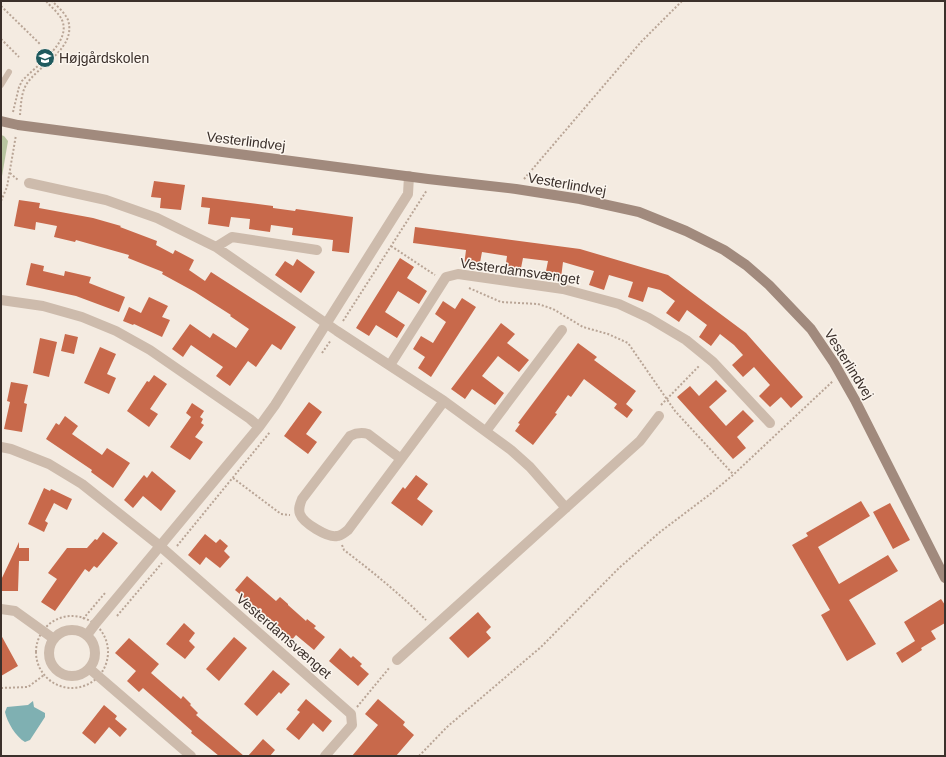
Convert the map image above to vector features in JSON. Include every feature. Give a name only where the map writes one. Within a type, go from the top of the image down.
[{"type":"street","name":"Vesterlindvej","points":[[10,123],[516,189],[580,199],[639,212],[686,231],[724,250],[746,266],[778,294],[811,329],[855,400],[945,578]]},
{"type":"street","points":[[87,635],[260,427],[327,324],[408,194],[409,176]]},
{"type":"street","points":[[29,183],[106,200],[157,218],[216,247],[486,431],[530,467],[566,508]]},
{"type":"street","points":[[216,247],[232,238],[316,250]]},
{"type":"street","name":"Vesterdamsvænget","points":[[390,365],[446,277],[458,274],[563,289],[619,304],[649,318],[686,340],[708,357],[770,423]]},
{"type":"street","points":[[1,300],[42,306],[82,317],[116,331],[150,350],[260,427]]},
{"type":"street","points":[[486,431],[562,330]]},
{"type":"street","points":[[401,459],[368,434],[356,433],[350,436],[302,499],[299,513],[302,520],[330,536],[338,536],[348,530],[401,459],[444,401]]},
{"type":"street","points":[[397,660],[640,441],[659,416]]},
{"type":"street","name":"Vesterdamsvænget","points":[[1,447],[11,449],[49,464],[82,484],[160,546],[351,714]]},
{"type":"street","points":[[1,609],[15,611],[42,632],[54,639]]},
{"type":"street","points":[[73,630],[81,631],[87,635],[93,642],[96,651],[90,668],[82,674],[72,676],[62,674],[54,668],[50,659],[50,648],[54,639],[59,634],[73,630]]},
{"type":"street","points":[[90,668],[191,756]]},
{"type":"street","points":[[325,756],[352,725],[351,714]]},
{"type":"lane","points":[[1,85],[9,72]]},
{"type":"path","points":[[1,201],[8,187],[10,123],[19,87],[58,44],[64,32],[62,18],[46,1]]},
{"type":"path","points":[[10,123],[30,79],[63,46],[68,37],[68,20],[52,1]]},
{"type":"path","points":[[516,189],[641,42],[682,1]]},
{"type":"path","points":[[1,6],[41,45]]},
{"type":"path","points":[[1,39],[19,57]]},
{"type":"path","points":[[391,246],[443,281]]},
{"type":"path","points":[[463,285],[501,302],[538,304],[553,310],[583,327],[608,334],[628,343],[675,411],[733,474]]},
{"type":"path","points":[[659,416],[658,410],[667,398],[708,357]]},
{"type":"path","points":[[420,756],[447,727],[541,648],[631,558],[660,532],[709,496],[840,374]]},
{"type":"path","points":[[233,478],[281,514],[288,515],[299,513]]},
{"type":"path","points":[[338,536],[344,550],[378,576],[409,603],[433,627]]},
{"type":"path","points":[[83,618],[107,590]]},
{"type":"path","points":[[61,618],[83,618],[94,625],[102,634],[107,650],[106,661],[99,676],[86,685],[71,688],[56,684],[44,675],[37,661],[36,653],[39,638],[42,632],[54,621],[61,618]]},
{"type":"path","points":[[351,714],[397,660]]},
{"type":"path","points":[[1,688],[28,687],[44,675]]},
{"type":"green space","points":[[1,135],[8,141],[1,182]]},
{"type":"water","points":[[33,701],[34,707],[45,713],[45,717],[30,740],[25,742],[18,737],[12,729],[5,712],[7,707],[28,705]]},
{"type":"building","points":[[154,181],[185,185],[181,210],[160,208],[161,198],[151,197]]},
{"type":"building","points":[[202,197],[273,206],[273,208],[295,211],[296,209],[353,217],[349,253],[332,251],[333,240],[292,235],[293,228],[271,225],[270,232],[249,229],[250,219],[231,217],[229,227],[208,224],[210,208],[201,207]]},
{"type":"building","points":[[19,200],[40,203],[39,208],[93,218],[121,226],[120,227],[157,241],[156,245],[173,254],[175,250],[194,260],[189,270],[205,281],[211,272],[296,327],[281,350],[272,344],[256,367],[248,361],[230,386],[216,376],[223,367],[191,345],[183,357],[172,349],[190,324],[210,338],[213,333],[236,348],[249,329],[230,316],[231,315],[195,292],[162,274],[163,272],[128,258],[129,255],[76,240],[75,242],[54,237],[57,226],[36,222],[35,230],[14,226]]},
{"type":"building","points":[[415,227],[580,249],[668,275],[746,333],[803,397],[791,408],[781,397],[770,407],[759,396],[770,385],[754,367],[743,377],[732,365],[743,355],[734,345],[720,334],[711,346],[699,337],[707,325],[687,310],[679,322],[666,313],[675,301],[660,290],[648,287],[643,302],[628,297],[633,282],[609,275],[604,290],[589,285],[594,271],[563,262],[561,278],[545,276],[548,261],[523,258],[520,273],[505,271],[507,256],[482,252],[479,268],[464,266],[466,250],[413,243]]},
{"type":"building","points":[[400,258],[414,267],[407,278],[427,291],[419,304],[398,291],[385,312],[405,325],[397,338],[376,325],[369,336],[356,328]]},
{"type":"building","points":[[297,259],[315,272],[301,293],[275,275],[285,261],[293,266]]},
{"type":"building","points":[[31,263],[44,266],[43,271],[64,276],[65,271],[91,277],[89,283],[125,297],[119,312],[76,296],[26,285]]},
{"type":"building","points":[[149,297],[168,306],[162,317],[170,320],[162,337],[134,324],[133,325],[123,321],[129,307],[141,313]]},
{"type":"building","points":[[462,298],[476,307],[431,377],[418,368],[425,357],[413,349],[421,336],[433,343],[446,322],[435,314],[443,301],[455,309]]},
{"type":"building","points":[[501,323],[515,334],[507,343],[529,360],[519,372],[498,356],[482,376],[504,393],[495,405],[472,389],[465,399],[451,389]]},
{"type":"building","points":[[65,334],[78,337],[74,354],[61,351]]},
{"type":"building","points":[[40,338],[57,342],[49,377],[33,373]]},
{"type":"building","points":[[578,343],[597,357],[594,360],[636,391],[626,404],[633,410],[627,418],[614,408],[617,404],[584,379],[571,397],[568,395],[555,413],[557,414],[533,445],[515,431],[520,424],[518,423]]},
{"type":"building","points":[[100,347],[116,354],[107,374],[116,378],[109,394],[84,383]]},
{"type":"building","points":[[154,375],[167,384],[150,409],[158,414],[149,427],[127,411],[147,381],[149,382]]},
{"type":"building","points":[[716,380],[727,391],[709,407],[726,426],[743,410],[754,421],[737,437],[746,448],[733,459],[677,397],[690,386],[699,396]]},
{"type":"building","points":[[11,382],[28,385],[24,403],[27,404],[22,432],[4,429],[10,402],[7,401]]},
{"type":"building","points":[[309,402],[322,412],[306,434],[317,442],[308,454],[284,436]]},
{"type":"building","points":[[192,403],[204,411],[200,417],[203,419],[201,423],[204,425],[195,437],[203,442],[190,460],[170,447],[191,417],[186,413]]},
{"type":"building","points":[[65,416],[78,426],[72,434],[102,455],[107,448],[130,463],[113,488],[91,472],[92,470],[46,439],[56,423],[59,425]]},
{"type":"building","points":[[152,471],[176,491],[161,511],[143,496],[133,508],[124,500],[144,475],[147,478]]},
{"type":"building","points":[[416,475],[428,484],[417,499],[433,511],[422,526],[391,503],[403,487],[405,489]]},
{"type":"building","points":[[44,488],[50,491],[51,489],[72,499],[67,510],[54,503],[45,521],[48,523],[44,532],[28,524]]},
{"type":"building","points":[[861,501],[870,516],[818,547],[839,584],[888,555],[898,571],[849,600],[876,644],[847,661],[821,615],[830,610],[792,545],[808,536],[806,533]]},
{"type":"building","points":[[890,503],[910,540],[893,549],[873,512]]},
{"type":"building","points":[[103,532],[118,543],[97,568],[94,566],[89,572],[85,569],[55,611],[41,602],[57,579],[48,573],[67,548],[87,548],[95,539],[97,540]]},
{"type":"building","points":[[205,534],[216,543],[220,539],[228,546],[224,551],[230,557],[220,568],[206,557],[200,565],[188,555]]},
{"type":"building","points":[[19,542],[19,548],[29,548],[29,561],[19,561],[18,591],[1,591],[1,580]]},
{"type":"building","points":[[247,576],[276,601],[280,597],[306,621],[307,619],[316,626],[314,628],[325,637],[314,650],[296,635],[290,642],[276,631],[279,627],[235,590]]},
{"type":"building","points":[[941,599],[945,605],[945,623],[931,631],[936,639],[921,648],[922,650],[902,663],[896,653],[915,641],[904,622]]},
{"type":"building","points":[[478,612],[491,627],[486,632],[491,638],[468,658],[449,638]]},
{"type":"building","points":[[184,623],[195,633],[189,641],[195,647],[185,659],[166,644]]},
{"type":"building","points":[[1,635],[18,666],[1,676]]},
{"type":"building","points":[[234,637],[247,648],[219,681],[206,669]]},
{"type":"building","points":[[129,638],[159,664],[151,673],[181,699],[183,696],[198,713],[196,715],[244,756],[219,756],[191,733],[192,731],[143,688],[139,692],[127,681],[136,671],[115,653]]},
{"type":"building","points":[[340,648],[351,658],[353,656],[362,664],[360,666],[369,674],[358,686],[329,661]]},
{"type":"building","points":[[273,670],[290,684],[281,694],[279,692],[257,716],[244,704]]},
{"type":"building","points":[[306,699],[332,721],[323,732],[313,723],[299,740],[286,729],[300,712],[297,710]]},
{"type":"building","points":[[378,699],[405,722],[403,725],[414,735],[396,756],[352,756],[378,725],[365,714]]},
{"type":"building","points":[[104,705],[117,716],[115,719],[127,729],[120,737],[109,727],[95,744],[82,733]]},
{"type":"building","points":[[263,739],[275,750],[270,756],[248,756]]},
{"type":"place","name":"Højgårdskolen","points":[[45,58]]}]
